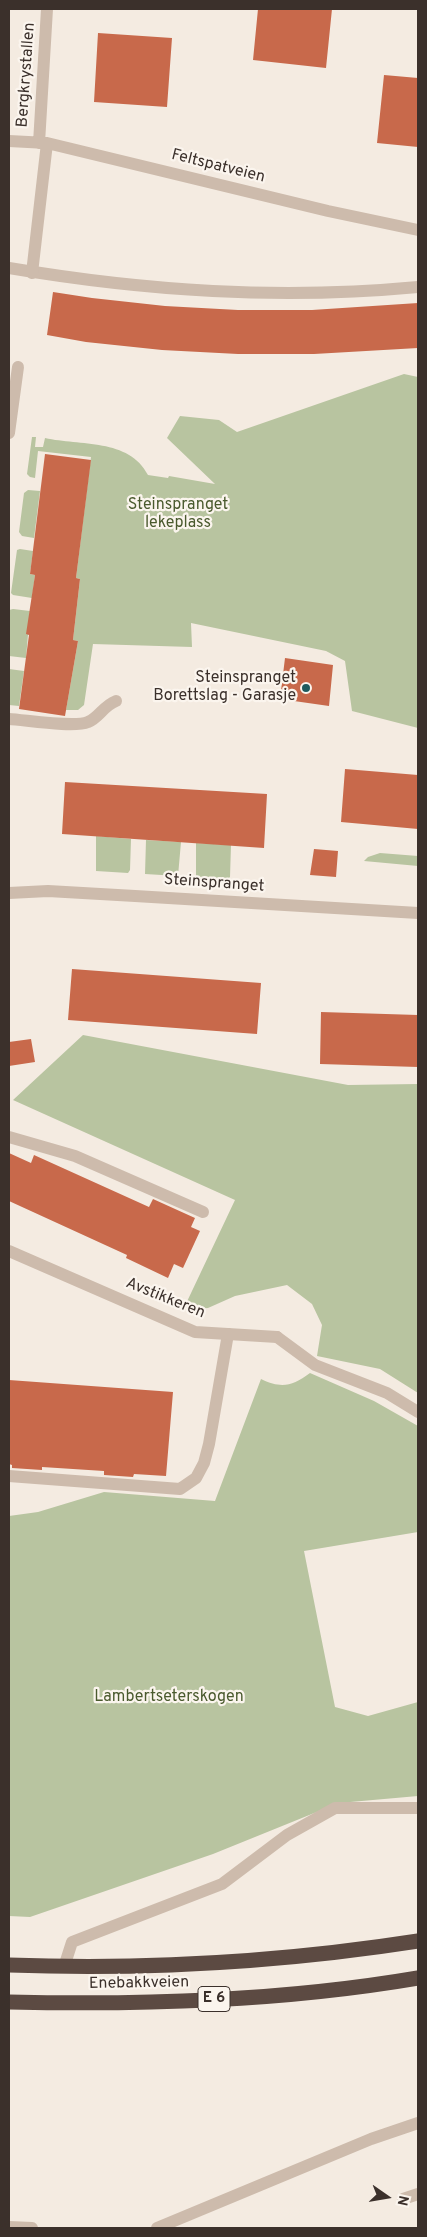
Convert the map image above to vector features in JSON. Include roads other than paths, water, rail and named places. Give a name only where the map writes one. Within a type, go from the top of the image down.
[{"type":"highway","name":"Enebakkveien","points":[[9,1965],[64,1967],[174,1965],[245,1961],[317,1955],[418,1941]]},
{"type":"highway","name":"Enebakkveien","points":[[9,2002],[118,2003],[240,1998],[322,1991],[418,1978]]},
{"type":"street","name":"Bergkrystallen","points":[[43,143],[47,9]]},
{"type":"street","name":"Feltspatveien","points":[[9,140],[43,143],[328,211],[418,230]]},
{"type":"street","points":[[32,272],[43,143]]},
{"type":"street","points":[[9,268],[144,288],[225,293],[309,294],[418,287]]},
{"type":"street","points":[[9,433],[18,367]]},
{"type":"street","points":[[9,719],[85,723],[96,717],[106,705],[116,701]]},
{"type":"street","name":"Steinspranget","points":[[9,893],[48,891],[418,913]]},
{"type":"street","points":[[9,1137],[75,1156],[203,1212]]},
{"type":"street","name":"Avstikkeren","points":[[9,1251],[195,1332],[277,1337],[315,1365],[387,1393],[418,1412]]},
{"type":"street","points":[[9,1476],[180,1489],[196,1478],[204,1464],[228,1334]]},
{"type":"street","points":[[64,1967],[72,1942],[222,1884],[287,1836],[335,1808],[418,1808]]},
{"type":"street","points":[[157,2228],[371,2139],[418,2123]]},
{"type":"street","points":[[403,2199],[418,2194]]},
{"type":"street","points":[[9,2227],[32,2228]]},
{"type":"place","name":"Steinspranget Borettslag - Garasje","points":[[306,688]]},
{"type":"park label","name":"Steinspranget lekeplass","points":[[178,515]]},
{"type":"park label","name":"Lambertseterskogen","points":[[169,1698]]}]
